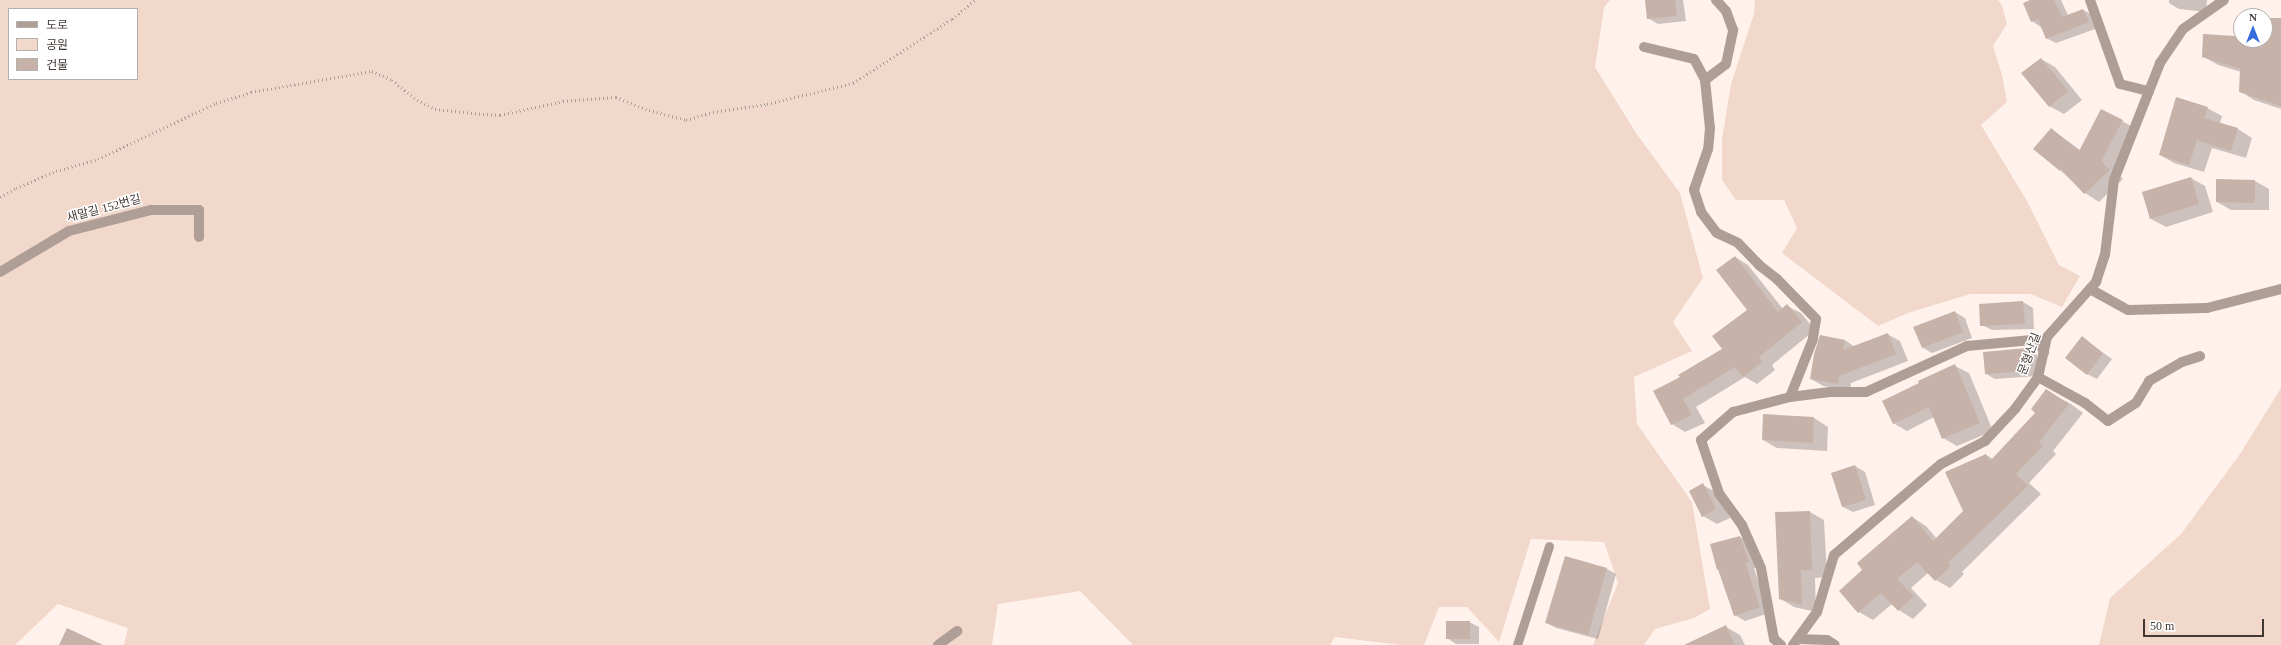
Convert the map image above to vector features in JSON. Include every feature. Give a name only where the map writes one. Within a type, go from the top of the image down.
[{"type":"street","points":[[1706,80],[1726,64],[1733,30],[1726,11],[1716,0]]},
{"type":"street","points":[[2090,0],[2120,84],[2149,91]]},
{"type":"street","name":"문형산길","points":[[1795,642],[1817,612],[1834,555],[1941,464],[1986,441],[2015,409],[2038,377],[2047,337],[2096,282],[2105,255],[2114,180],[2160,63],[2183,29],[2224,0]]},
{"type":"street","points":[[1644,47],[1694,59],[1706,80],[1710,135],[1708,149],[1694,190],[1701,212],[1717,233],[1738,243],[1759,265],[1777,279],[1816,319],[1813,339],[1790,397]]},
{"type":"street","name":"새말길 152번길","points":[[0,272],[69,231],[151,210],[199,210],[199,237]]},
{"type":"street","points":[[2090,289],[2128,310],[2207,308],[2281,289]]},
{"type":"street","points":[[1781,645],[1774,639],[1761,568],[1742,525],[1719,493],[1701,440],[1733,412],[1790,397],[1830,392],[1866,392],[1968,346],[2032,340],[2041,346],[2044,352]]},
{"type":"street","points":[[2038,377],[2085,403],[2108,421],[2136,403],[2149,381],[2182,362],[2200,356]]},
{"type":"street","points":[[938,645],[957,630]]},
{"type":"street","points":[[1795,642],[1827,640],[1835,645]]},
{"type":"lane","points":[[1517,645],[1549,546]]},
{"type":"path","points":[[0,197],[16,188],[56,171],[98,159],[216,103],[251,92],[372,71],[392,80],[414,98],[435,109],[471,113],[500,115],[563,101],[616,97],[649,110],[686,120],[713,112],[767,104],[853,83],[952,19],[975,0]]},
{"type":"green space","points":[[0,0],[1610,0],[1604,8],[1595,67],[1636,133],[1680,193],[1703,278],[1673,322],[1692,351],[1634,377],[1637,424],[1692,502],[1710,609],[1694,618],[1655,629],[1644,645],[1593,645],[1618,583],[1604,542],[1531,539],[1499,642],[1467,607],[1439,607],[1424,645],[1401,645],[1335,637],[1330,645],[1133,645],[1080,591],[998,604],[992,645],[124,645],[128,628],[58,604],[15,645],[0,645]]},
{"type":"green space","points":[[1755,0],[1998,0],[2002,5],[2007,24],[1993,46],[2002,75],[2007,102],[1981,125],[2027,201],[2059,265],[2080,276],[2062,307],[2030,294],[1970,294],[1908,313],[1878,326],[1782,253],[1797,228],[1784,200],[1736,200],[1722,180],[1722,139],[1731,84],[1754,14]]},
{"type":"green space","points":[[2281,388],[2281,645],[2099,645],[2110,598],[2181,534],[2240,454]]},
{"type":"building","points":[[1645,0],[1675,0],[1677,16],[1647,19]]},
{"type":"building","points":[[2030,0],[2054,0],[2062,17],[2083,9],[2089,22],[2046,39],[2038,19],[2031,22],[2023,3]]},
{"type":"building","points":[[2273,18],[2281,18],[2281,106],[2239,92],[2240,69],[2202,57],[2203,34],[2233,36],[2233,48],[2273,48]]},
{"type":"building","points":[[2041,58],[2068,91],[2049,107],[2021,73]]},
{"type":"building","points":[[2176,97],[2208,107],[2204,118],[2238,128],[2231,151],[2197,140],[2189,165],[2159,155]]},
{"type":"building","points":[[2101,109],[2123,120],[2101,161],[2110,170],[2084,194],[2061,169],[2060,171],[2033,149],[2051,128],[2079,151]]},
{"type":"building","points":[[2191,177],[2199,204],[2150,219],[2142,192]]},
{"type":"building","points":[[2216,179],[2255,180],[2255,203],[2216,202]]},
{"type":"building","points":[[1735,256],[1778,312],[1787,304],[1802,322],[1759,357],[1762,362],[1743,377],[1735,367],[1683,399],[1692,415],[1671,425],[1653,391],[1680,377],[1678,375],[1722,349],[1712,336],[1747,310],[1716,270]]},
{"type":"building","points":[[2023,301],[2025,324],[1980,326],[1979,304]]},
{"type":"building","points":[[1955,311],[1963,332],[1922,348],[1913,327]]},
{"type":"building","points":[[1888,333],[1896,354],[1839,376],[1838,384],[1810,379],[1814,354],[1820,335],[1845,340],[1843,350]]},
{"type":"building","points":[[2082,336],[2103,353],[2087,375],[2065,358]]},
{"type":"building","points":[[2027,348],[2029,371],[1985,374],[1983,352]]},
{"type":"building","points":[[1955,364],[1980,423],[1942,439],[1929,407],[1893,424],[1882,401],[1919,383],[1918,381]]},
{"type":"building","points":[[2046,389],[2069,404],[2039,442],[2043,446],[2016,474],[2028,486],[1948,563],[1951,566],[1935,581],[1917,562],[1897,579],[1914,596],[1898,611],[1881,593],[1858,613],[1839,591],[1862,570],[1857,563],[1912,516],[1933,541],[1963,511],[1945,472],[1986,454],[1990,461],[2035,413],[2031,409]]},
{"type":"building","points":[[1763,414],[1814,417],[1813,443],[1762,440]]},
{"type":"building","points":[[1855,465],[1866,500],[1842,507],[1831,473]]},
{"type":"building","points":[[1703,483],[1716,509],[1702,517],[1689,491]]},
{"type":"building","points":[[1810,511],[1812,570],[1801,570],[1802,605],[1779,599],[1775,512]]},
{"type":"building","points":[[1740,536],[1749,562],[1745,562],[1760,607],[1734,616],[1718,569],[1717,570],[1710,544]]},
{"type":"building","points":[[1565,556],[1607,568],[1588,635],[1545,623]]},
{"type":"building","points":[[1446,621],[1470,621],[1470,639],[1446,639]]},
{"type":"building","points":[[1726,625],[1735,645],[1684,645]]},
{"type":"building","points":[[67,628],[103,645],[59,645]]}]
